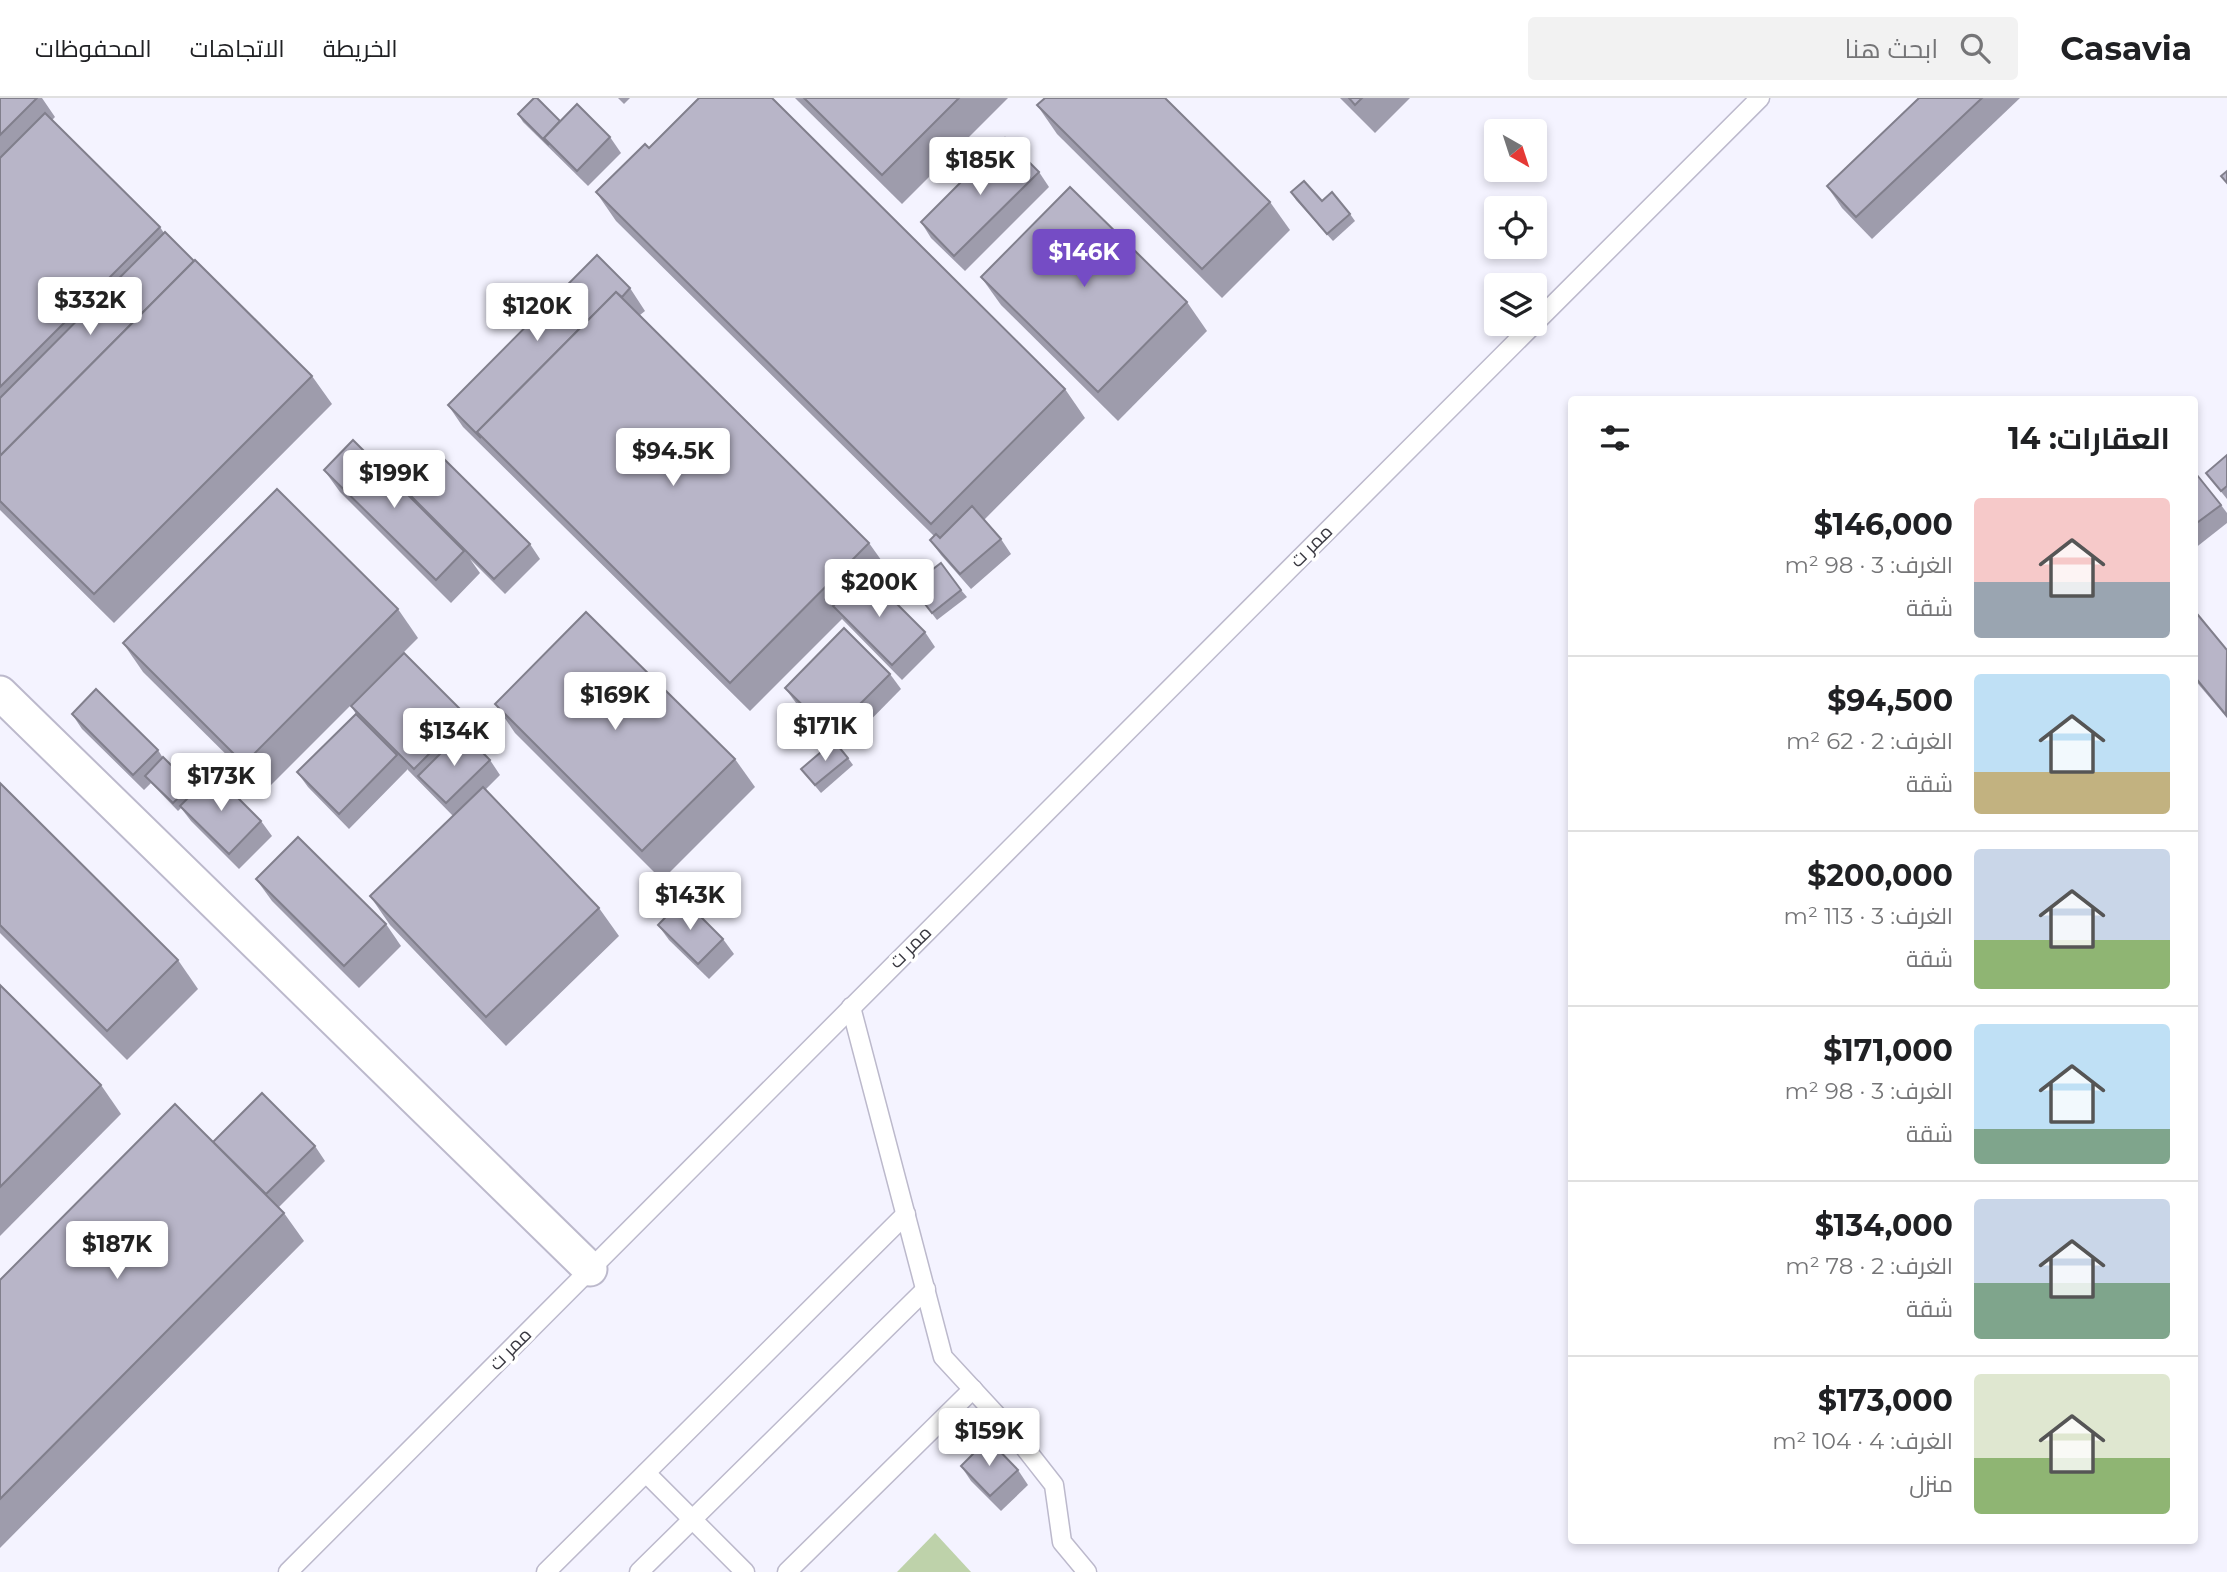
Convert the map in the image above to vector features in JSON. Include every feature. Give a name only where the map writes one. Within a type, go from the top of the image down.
[{"type":"street","points":[[0,693],[590,1269]]},
{"type":"lane","name":"ممر ت","points":[[1547,310],[1760,98]]},
{"type":"lane","name":"ممر ت","points":[[288,1572],[1521,336]]},
{"type":"lane","points":[[851,1007],[943,1357],[1014,1434],[1054,1485],[1062,1542],[1087,1572]]},
{"type":"lane","points":[[546,1572],[906,1214]]},
{"type":"lane","points":[[639,1572],[926,1289]]},
{"type":"lane","points":[[787,1572],[972,1389]]},
{"type":"lane","points":[[646,1473],[744,1572]]},
{"type":"green space","points":[[935,1533],[971,1572],[897,1572]]},
{"type":"building","points":[[0,98],[37,98],[0,135]]},
{"type":"building","points":[[534,98],[560,121],[544,138],[549,145],[518,114]]},
{"type":"building","points":[[699,98],[772,98],[1065,389],[931,524],[596,192],[645,144],[649,148]]},
{"type":"building","points":[[804,98],[959,98],[882,175]]},
{"type":"building","points":[[1045,98],[1165,98],[1270,202],[1202,269],[1037,105]]},
{"type":"building","points":[[1349,98],[1362,98],[1355,105]]},
{"type":"building","points":[[1919,98],[1982,98],[1856,217],[1827,186]]},
{"type":"building","points":[[577,104],[610,137],[577,171],[544,138]]},
{"type":"building","points":[[45,113],[160,227],[0,387],[0,158]]},
{"type":"building","points":[[1005,138],[1039,172],[954,256],[921,222]]},
{"type":"building","points":[[2227,171],[2227,183],[2221,176]]},
{"type":"building","points":[[1304,181],[1322,201],[1332,192],[1350,214],[1327,234],[1291,192]]},
{"type":"building","points":[[1070,187],[1187,302],[1098,392],[981,277]]},
{"type":"building","points":[[165,232],[194,261],[0,456],[0,398]]},
{"type":"building","points":[[597,255],[630,288],[622,297],[616,292],[477,432],[481,438],[448,405]]},
{"type":"building","points":[[195,260],[312,376],[94,594],[0,501],[0,456]]},
{"type":"building","points":[[616,292],[869,543],[730,683],[477,432]]},
{"type":"building","points":[[353,440],[464,551],[436,580],[324,470]]},
{"type":"building","points":[[2227,455],[2227,486],[2221,491],[2206,473]]},
{"type":"building","points":[[443,458],[530,544],[494,579],[408,493]]},
{"type":"building","points":[[2198,476],[2221,505],[2198,522]]},
{"type":"building","points":[[277,489],[398,609],[244,764],[123,643]]},
{"type":"building","points":[[972,506],[1001,539],[960,574],[930,540],[936,534],[940,538]]},
{"type":"building","points":[[941,563],[961,590],[932,613],[911,586]]},
{"type":"building","points":[[866,573],[925,632],[892,665],[833,606]]},
{"type":"building","points":[[586,612],[735,759],[642,851],[495,704]]},
{"type":"building","points":[[2198,615],[2227,650],[2226,715],[2198,681]]},
{"type":"building","points":[[844,628],[890,674],[831,733],[785,688]]},
{"type":"building","points":[[404,653],[467,716],[414,769],[351,706]]},
{"type":"building","points":[[96,689],[158,750],[133,775],[72,714]]},
{"type":"building","points":[[356,714],[397,755],[339,814],[297,772]]},
{"type":"building","points":[[462,732],[490,760],[446,803],[418,776]]},
{"type":"building","points":[[834,741],[848,758],[815,785],[801,769]]},
{"type":"building","points":[[163,757],[191,785],[173,803],[145,776]]},
{"type":"building","points":[[213,773],[261,821],[229,854],[180,806]]},
{"type":"building","points":[[0,783],[178,960],[107,1031],[0,925]]},
{"type":"building","points":[[483,787],[599,908],[486,1017],[370,896]]},
{"type":"building","points":[[298,837],[386,924],[344,966],[256,879]]},
{"type":"building","points":[[683,899],[723,939],[698,964],[658,925]]},
{"type":"building","points":[[0,985],[101,1085],[0,1187]]},
{"type":"building","points":[[262,1093],[315,1146],[266,1194],[213,1142]]},
{"type":"building","points":[[175,1104],[284,1213],[0,1499],[0,1280]]},
{"type":"building","points":[[988,1439],[1018,1470],[990,1496],[961,1466]]}]
